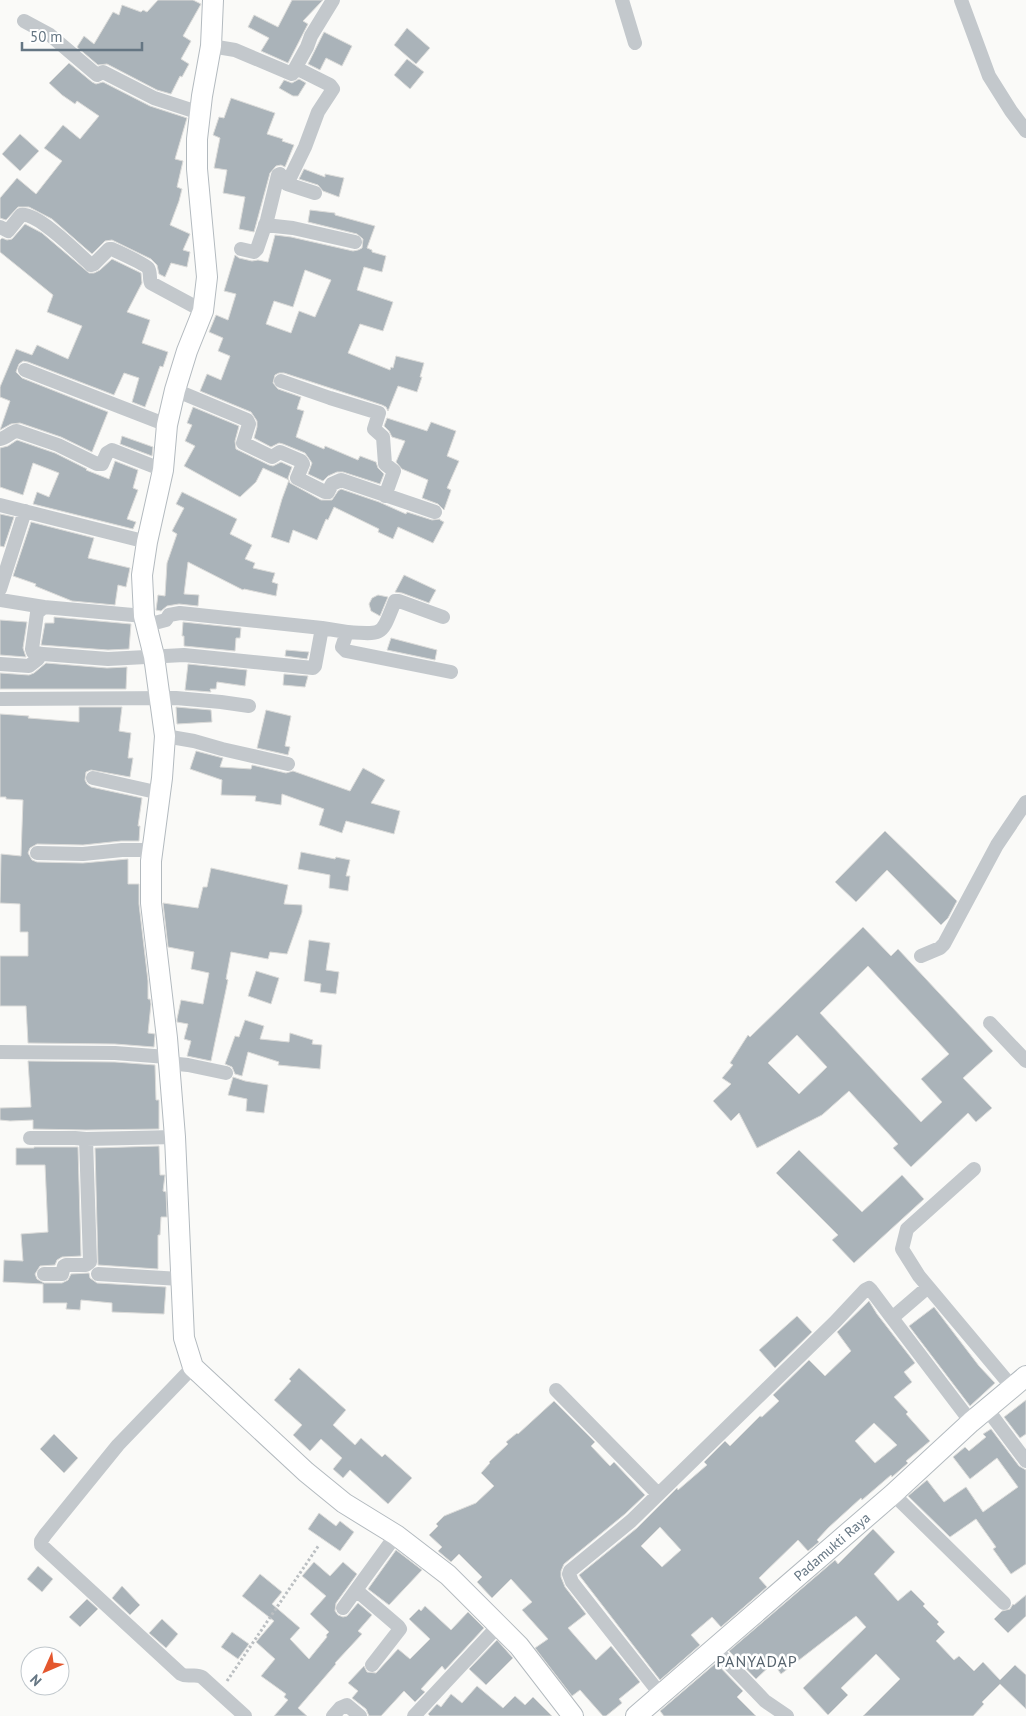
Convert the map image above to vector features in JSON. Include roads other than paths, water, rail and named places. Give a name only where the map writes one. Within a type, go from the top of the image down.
[{"type":"street","points":[[213,0],[213,47],[197,139],[197,169],[207,277],[203,311],[187,351],[182,393],[167,425],[163,470],[146,542],[142,576],[153,621],[167,698],[169,737],[152,850],[151,903],[170,1061],[184,1338],[193,1366],[321,1484],[344,1503],[396,1535],[448,1575],[519,1646],[573,1716]]},
{"type":"street","points":[[213,47],[235,50],[292,74],[308,47],[311,36],[333,0]]},
{"type":"street","points":[[622,0],[635,43]]},
{"type":"street","points":[[961,0],[989,76],[1026,132]]},
{"type":"street","points":[[24,22],[50,36],[97,75],[103,72],[154,98],[200,113]]},
{"type":"street","points":[[287,184],[305,147],[318,112],[333,89],[330,85],[296,68]]},
{"type":"street","points":[[241,249],[256,251],[278,175],[280,174],[287,184],[315,193]]},
{"type":"street","points":[[0,227],[8,231],[21,215],[26,214],[49,228],[91,265],[106,251],[112,250],[147,267],[151,283],[203,311]]},
{"type":"street","points":[[265,225],[293,228],[356,242]]},
{"type":"street","points":[[25,370],[167,425]]},
{"type":"street","points":[[280,380],[379,413],[374,429],[383,437],[385,464],[394,471],[385,496]]},
{"type":"street","points":[[182,393],[247,420],[248,424],[243,442],[245,445],[272,457],[280,452],[302,461],[303,464],[297,477],[299,480],[327,492],[332,484],[341,480],[435,512]]},
{"type":"street","points":[[0,439],[17,431],[58,445],[97,464],[102,464],[108,453],[112,450],[163,470]]},
{"type":"street","points":[[0,505],[146,542]]},
{"type":"street","points":[[0,589],[25,511]]},
{"type":"street","points":[[0,600],[153,621],[180,613],[373,634],[379,632],[389,616],[395,601],[443,617]]},
{"type":"street","points":[[44,607],[37,613],[33,652],[108,659],[184,655],[313,668],[315,666],[322,628]]},
{"type":"street","points":[[347,632],[342,647],[346,651],[451,672]]},
{"type":"street","points":[[0,664],[29,666],[38,659],[38,653]]},
{"type":"street","points":[[0,699],[167,698],[249,706]]},
{"type":"street","points":[[169,737],[194,741],[288,764]]},
{"type":"street","points":[[93,778],[160,793]]},
{"type":"street","points":[[921,956],[940,948],[944,944],[997,845],[1026,802]]},
{"type":"street","points":[[37,853],[83,854],[122,850],[152,850]]},
{"type":"street","points":[[990,1022],[1026,1061]]},
{"type":"street","points":[[0,1052],[114,1053],[170,1061],[226,1073]]},
{"type":"street","points":[[30,1138],[75,1138],[86,1140],[174,1137]]},
{"type":"street","points":[[44,1274],[59,1275],[62,1274],[66,1265],[86,1265],[90,1262],[86,1140]]},
{"type":"street","points":[[974,1169],[907,1229],[902,1249],[928,1287],[1022,1380]]},
{"type":"street","points":[[98,1274],[180,1279]]},
{"type":"street","points":[[892,1318],[928,1287]]},
{"type":"street","points":[[661,1695],[572,1582],[569,1574],[572,1569],[631,1521],[835,1322],[865,1290],[869,1288],[871,1290],[972,1422]]},
{"type":"street","points":[[193,1366],[112,1452],[44,1535],[41,1545],[181,1674],[184,1676],[199,1676],[245,1716]]},
{"type":"street","name":"Padamukti Raya","points":[[636,1716],[1022,1380]]},
{"type":"street","points":[[556,1390],[658,1494]]},
{"type":"street","points":[[987,1409],[1026,1461]]},
{"type":"street","points":[[893,1494],[1004,1603]]},
{"type":"street","points":[[343,1608],[396,1535]]},
{"type":"street","points":[[356,1590],[398,1626],[400,1630],[372,1665]]},
{"type":"street","points":[[414,1716],[499,1626]]},
{"type":"street","points":[[714,1648],[769,1712],[787,1716]]},
{"type":"street","points":[[332,1716],[340,1708],[347,1705],[360,1716]]},
{"type":"district","name":"PANYADAP","points":[[757,1661]]}]
